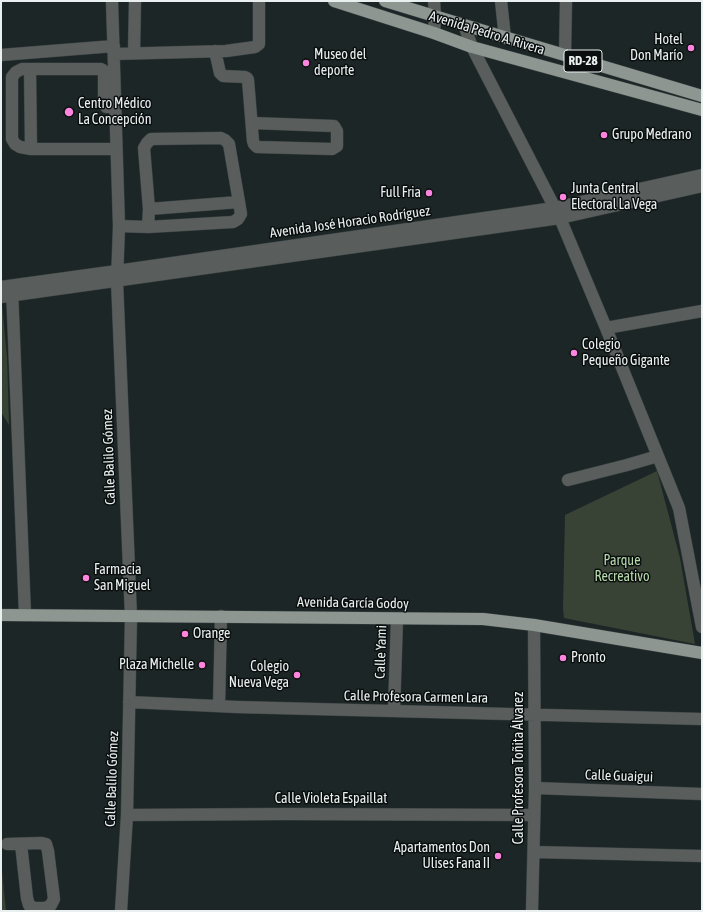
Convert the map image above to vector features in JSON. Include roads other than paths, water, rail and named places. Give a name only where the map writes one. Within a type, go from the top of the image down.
[{"type":"main road","name":"Avenida Pedro A. Rivera","points":[[334,1],[434,33],[472,47],[702,110]]},
{"type":"main road","name":"Avenida Pedro A. Rivera","points":[[385,1],[702,96]]},
{"type":"main road","name":"Avenida García Godoy","points":[[1,615],[483,619],[702,653]]},
{"type":"street","name":"Calle Balilo Gómez","points":[[112,1],[119,226],[117,276],[131,617],[127,815],[121,911]]},
{"type":"street","points":[[134,53],[135,1]]},
{"type":"street","points":[[1,55],[114,50],[134,53],[226,51],[255,48],[259,44],[259,1]]},
{"type":"street","points":[[434,1],[434,33]]},
{"type":"street","points":[[501,1],[505,38]]},
{"type":"street","points":[[565,56],[566,1]]},
{"type":"street","points":[[464,25],[472,47],[557,213],[606,328],[679,508],[702,627]]},
{"type":"street","points":[[215,51],[220,73],[223,76],[248,78],[253,141],[257,147],[332,149],[337,146],[337,130],[334,126],[252,122]]},
{"type":"street","points":[[115,107],[106,107],[104,104],[104,74],[103,70],[101,69],[22,69],[16,72],[12,77],[12,139],[20,148],[116,149]]},
{"type":"street","points":[[30,69],[32,149]]},
{"type":"street","points":[[119,226],[148,227],[233,222],[238,219],[241,214],[229,144],[225,140],[221,138],[152,139],[147,143],[144,148],[148,227]]},
{"type":"street","name":"Avenida José Horacio Rodríguez","points":[[557,213],[702,175]]},
{"type":"street","name":"Avenida José Horacio Rodríguez","points":[[7,291],[557,213],[702,186]]},
{"type":"street","points":[[148,209],[239,202]]},
{"type":"street","points":[[7,291],[25,616]]},
{"type":"street","points":[[606,328],[702,311]]},
{"type":"street","points":[[568,480],[658,456]]},
{"type":"street","points":[[219,706],[222,616]]},
{"type":"street","name":"Calle Yami","points":[[394,711],[397,619]]},
{"type":"street","name":"Calle Profesora Toñita Álvarez","points":[[532,911],[535,788],[534,626]]},
{"type":"street","name":"Calle Profesora Carmen Lara","points":[[129,702],[219,706],[702,719]]},
{"type":"street","name":"Calle Guaigui","points":[[535,788],[702,794]]},
{"type":"street","name":"Calle Violeta Espaillat","points":[[127,815],[534,815]]},
{"type":"street","points":[[7,844],[42,843],[46,844],[54,900],[45,908],[34,908],[29,905],[26,898],[21,844]]},
{"type":"street","points":[[534,852],[702,856]]},
{"type":"place","name":"Hotel Don Marío","points":[[691,48]]},
{"type":"place","name":"Museo del deporte","points":[[306,63]]},
{"type":"place","name":"Centro Médico La Concepción","points":[[69,112]]},
{"type":"place","name":"Grupo Medrano","points":[[604,135]]},
{"type":"place","name":"Full Fria","points":[[429,193]]},
{"type":"place","name":"Junta Central Electoral La Vega","points":[[563,197]]},
{"type":"place","name":"Colegio Pequeño Gigante","points":[[574,353]]},
{"type":"place","name":"Farmacia San Miguel","points":[[86,578]]},
{"type":"place","name":"Orange","points":[[185,634]]},
{"type":"place","name":"Pronto","points":[[563,658]]},
{"type":"place","name":"Plaza Michelle","points":[[202,665]]},
{"type":"place","name":"Colegio Nueva Vega","points":[[297,675]]},
{"type":"place","name":"Apartamentos Don Ulises Fana II","points":[[498,856]]},
{"type":"park label","name":"Parque Recreativo","points":[[622,570]]}]
